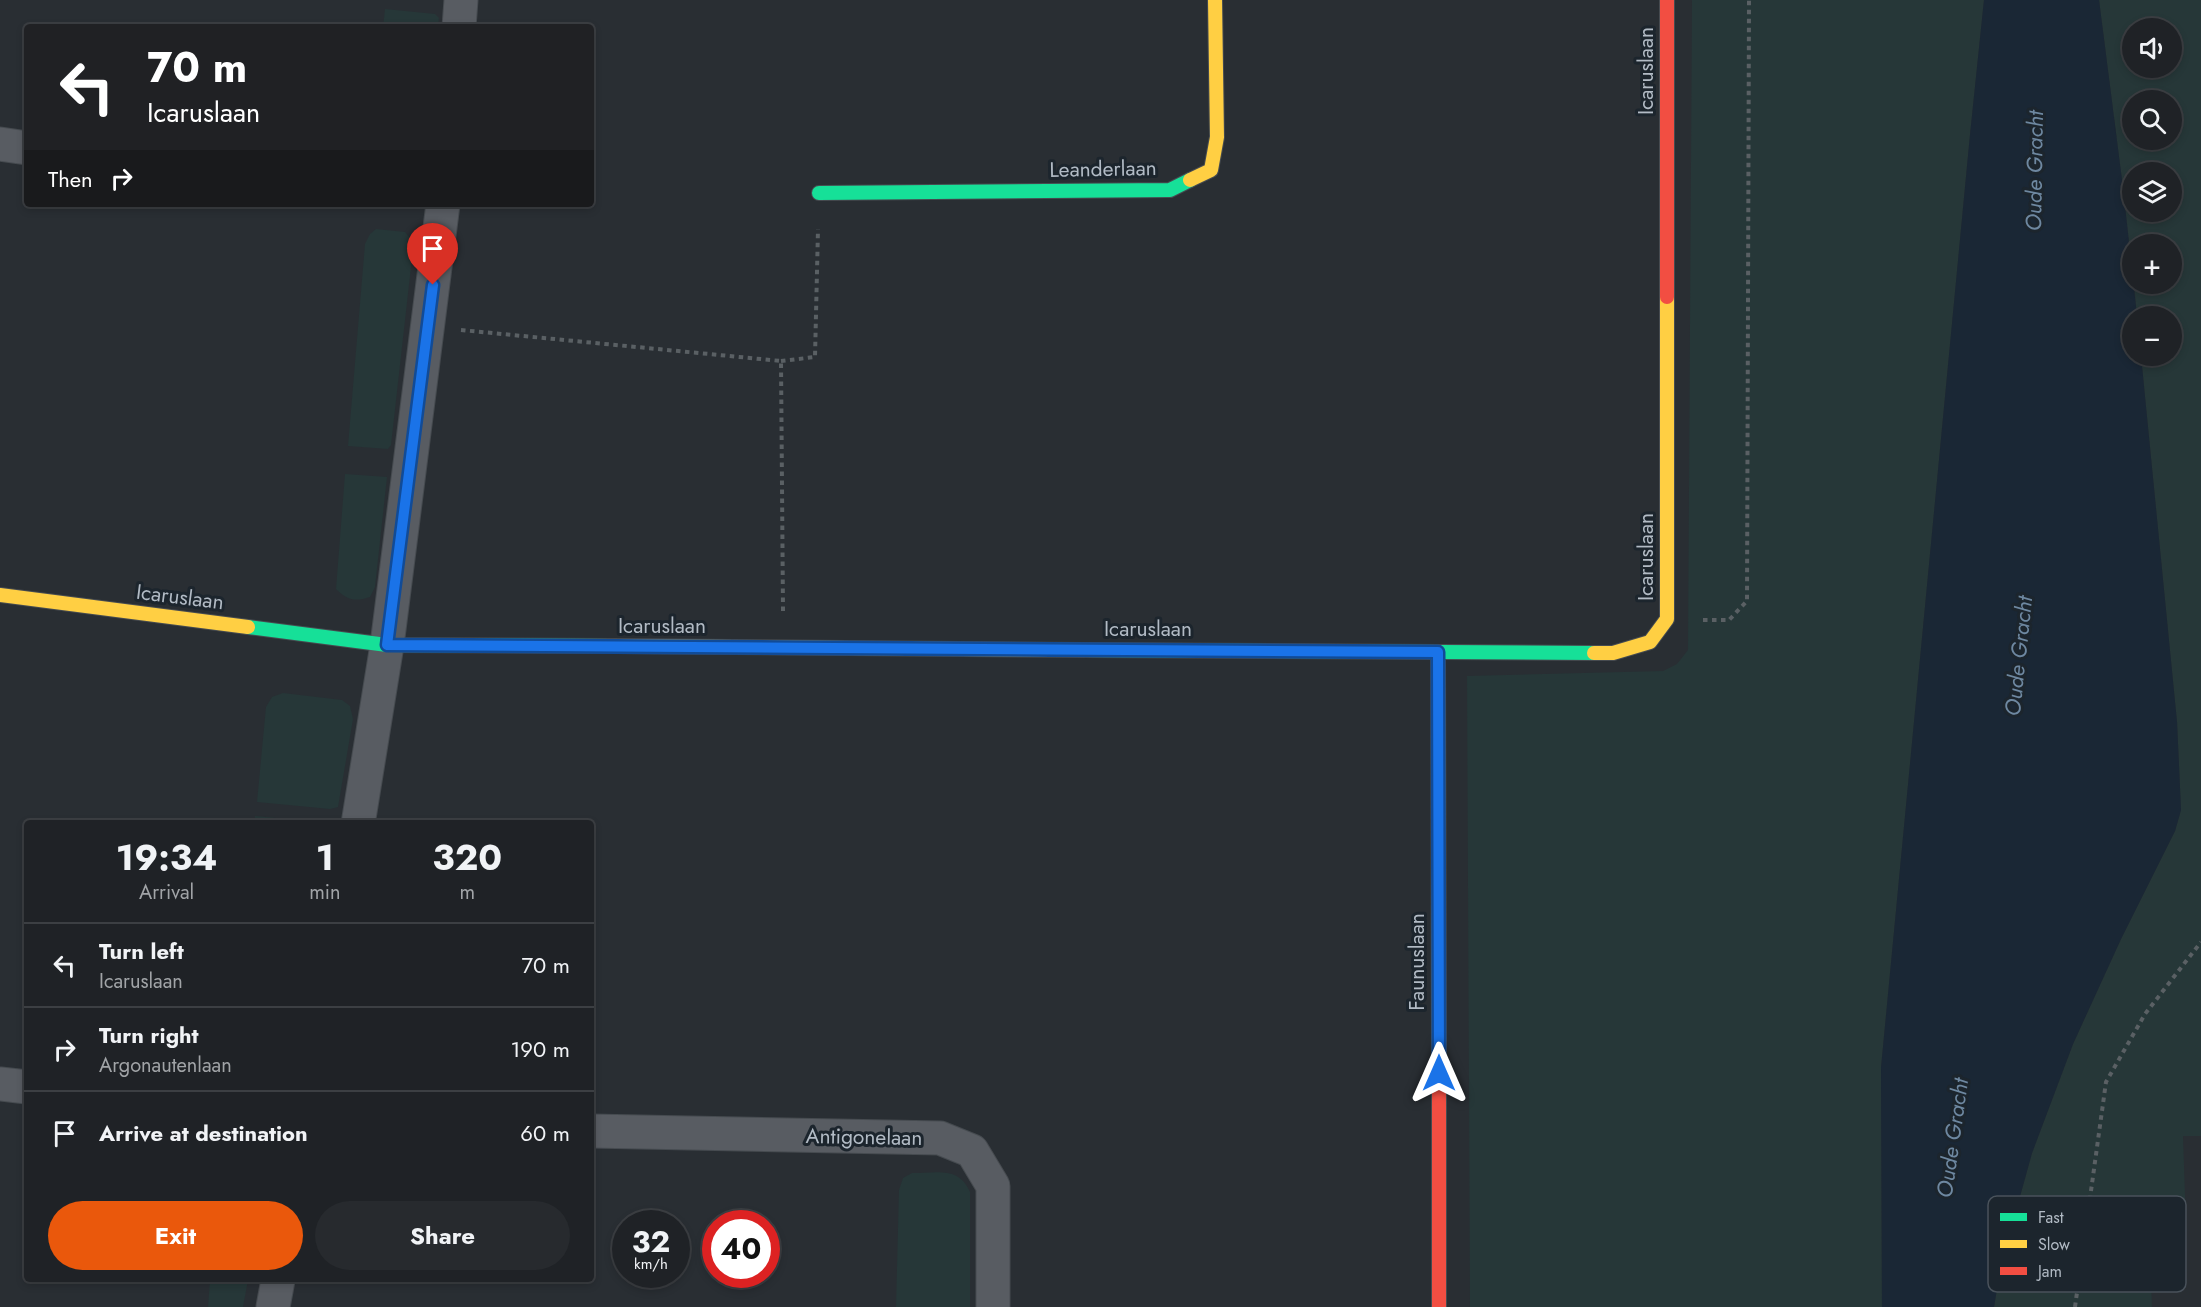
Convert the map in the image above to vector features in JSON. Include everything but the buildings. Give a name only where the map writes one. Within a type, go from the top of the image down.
[{"type":"street","points":[[459,24],[461,0]]},
{"type":"street","name":"Leanderlaan","points":[[819,193],[1170,190],[1211,170],[1217,137],[1215,0]]},
{"type":"street","name":"Icaruslaan","points":[[0,595],[387,645],[1613,653],[1650,642],[1667,619],[1667,0]]},
{"type":"street","points":[[0,144],[24,148]]},
{"type":"street","points":[[359,820],[387,645],[443,207]]},
{"type":"street","name":"Faunuslaan","points":[[1438,652],[1439,1307]]},
{"type":"street","points":[[0,1084],[24,1088]]},
{"type":"street","name":"Antigonelaan","points":[[594,1131],[940,1138],[972,1151],[993,1186],[993,1307]]},
{"type":"street","points":[[273,1307],[278,1282]]},
{"type":"path","points":[[1667,619],[1729,620],[1747,602],[1749,0]]},
{"type":"path","points":[[428,326],[781,361],[815,357],[819,193]]},
{"type":"path","points":[[781,361],[783,648]]},
{"type":"path","points":[[2090,1196],[2106,1082],[2145,1014],[2201,942]]},
{"type":"path","points":[[2075,1307],[2077,1292]]},
{"type":"shaded area","points":[[1692,0],[1984,0],[1881,1068],[1882,1307],[1470,1307],[1467,676],[1663,671],[1677,664],[1688,650]]},
{"type":"shaded area","points":[[2099,0],[2201,0],[2201,1136],[2183,1136],[2185,1196],[2020,1196],[2032,1153],[2073,1044],[2121,939],[2175,831],[2181,810],[2177,722],[2142,366],[2182,366],[2182,306],[2136,306],[2135,294],[2182,294],[2182,234],[2128,234],[2127,222],[2182,222],[2182,162],[2122,162],[2122,180]]},
{"type":"shaded area","points":[[385,9],[435,14],[439,18],[438,24],[383,24]]},
{"type":"shaded area","points":[[376,229],[405,232],[411,239],[413,249],[391,445],[388,449],[348,446],[365,244],[370,234]]},
{"type":"shaded area","points":[[345,474],[387,477],[375,587],[370,597],[360,599],[348,598],[336,589]]},
{"type":"shaded area","points":[[283,693],[342,700],[350,706],[353,719],[338,807],[330,809],[257,802],[266,707],[272,697]]},
{"type":"shaded area","points":[[255,816],[297,820],[255,820]]},
{"type":"shaded area","points":[[938,1172],[953,1175],[960,1178],[970,1192],[970,1307],[896,1307],[899,1190],[903,1178],[912,1173]]},
{"type":"shaded area","points":[[210,1282],[248,1282],[243,1307],[208,1307]]},
{"type":"shaded area","points":[[1996,1292],[2151,1292],[2152,1307],[1994,1307]]},
{"type":"water","name":"Oude Gracht","points":[[1984,0],[2099,0],[2122,180],[2122,222],[2127,222],[2128,234],[2122,234],[2122,294],[2135,294],[2136,306],[2122,306],[2122,366],[2142,366],[2177,722],[2181,810],[2175,831],[2121,939],[2073,1044],[2032,1153],[2020,1196],[1988,1196],[1988,1292],[1996,1292],[1994,1307],[1882,1307],[1881,1068]]},
{"type":"traffic: fast","points":[[819,193],[1170,190],[1190,180]]},
{"type":"traffic: fast","points":[[248,627],[387,645],[613,646]]},
{"type":"traffic: fast","points":[[1085,650],[1594,653]]},
{"type":"traffic: slow","points":[[1190,180],[1211,170],[1217,137],[1215,0]]},
{"type":"traffic: slow","points":[[1594,653],[1613,653],[1650,642],[1667,619],[1667,297]]},
{"type":"traffic: slow","points":[[0,595],[248,627]]},
{"type":"traffic: slow","points":[[613,646],[1085,650]]},
{"type":"traffic: slow","points":[[1438,652],[1439,1063]]},
{"type":"traffic: jam","points":[[1667,0],[1667,297]]},
{"type":"traffic: jam","points":[[1439,1063],[1439,1307]]},
{"type":"route","points":[[433,285],[387,645],[1438,652],[1439,1073]]}]
